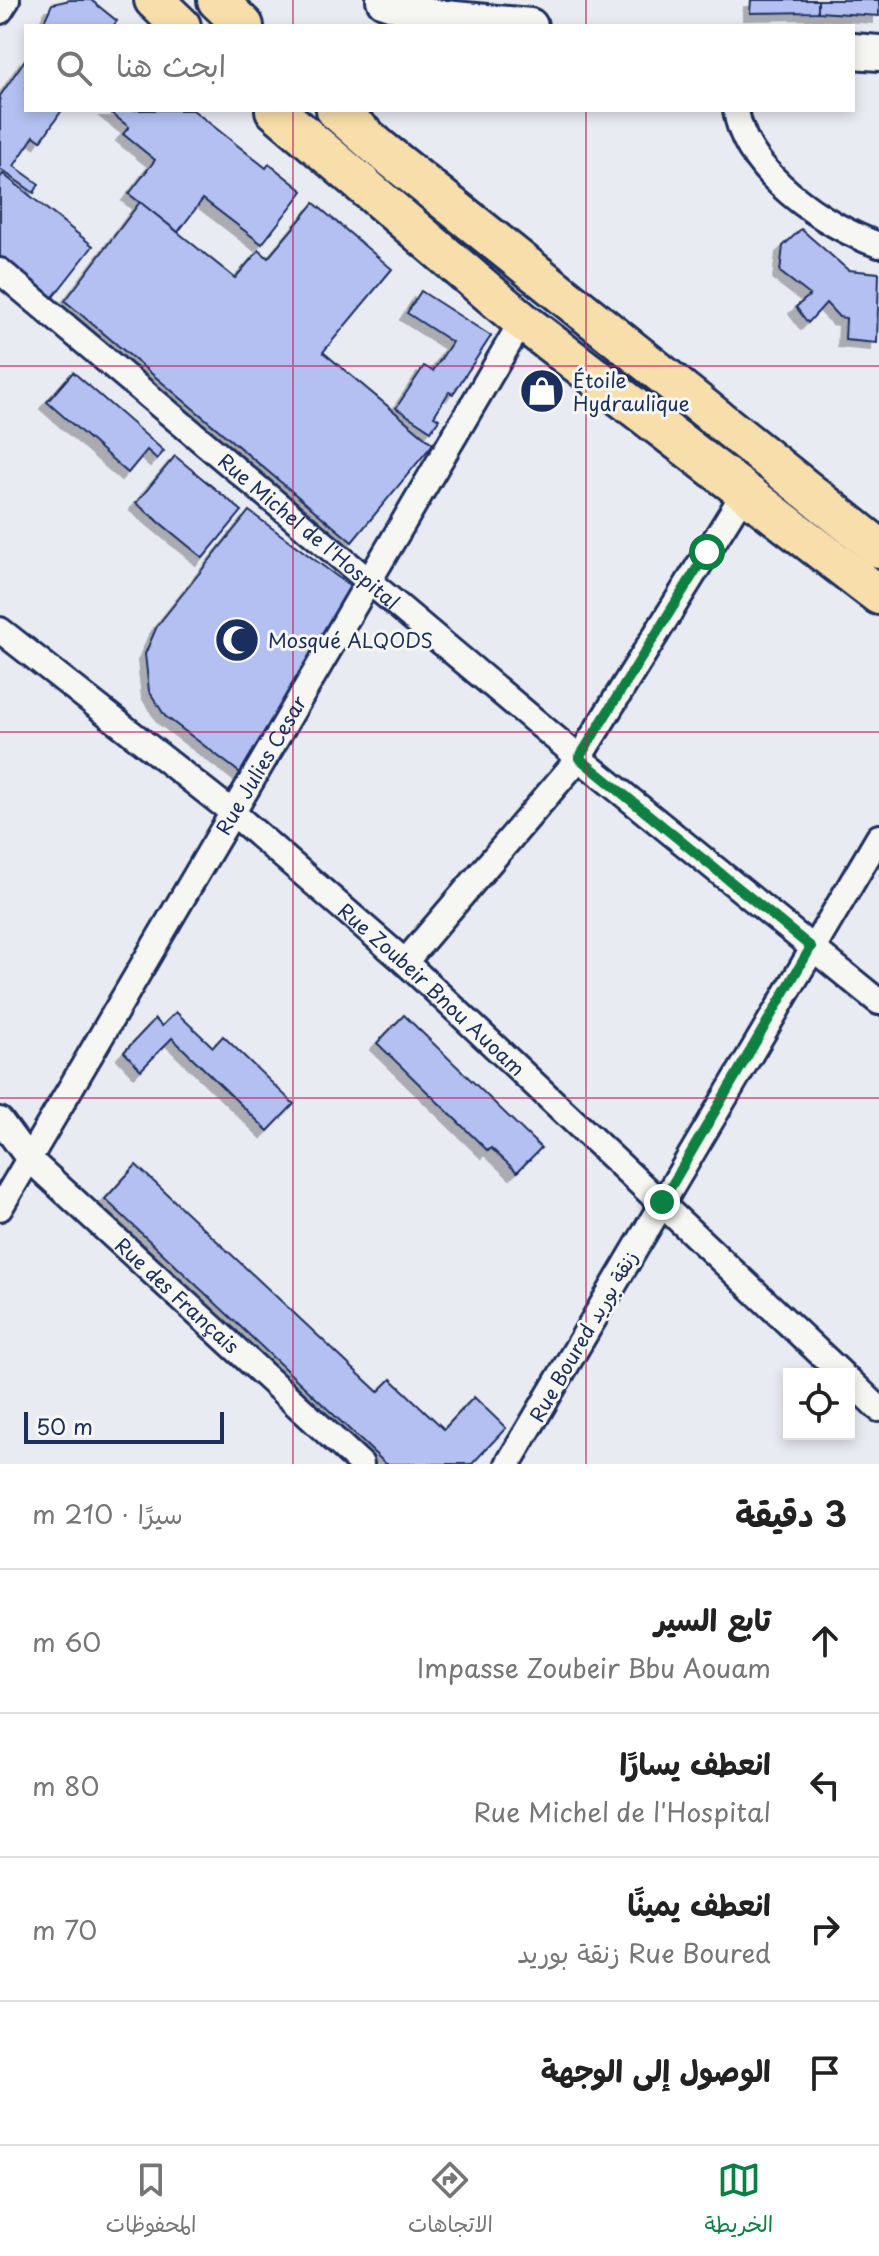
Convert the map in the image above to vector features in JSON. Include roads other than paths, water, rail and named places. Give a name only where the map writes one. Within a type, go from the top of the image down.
[{"type":"main road","points":[[154,0],[179,24]]},
{"type":"main road","points":[[217,0],[242,24]]},
{"type":"main road","points":[[384,0],[434,17],[509,24]]},
{"type":"main road","points":[[396,24],[434,17]]},
{"type":"main road","points":[[855,51],[879,53]]},
{"type":"main road","points":[[277,112],[522,321],[879,595]]},
{"type":"main road","points":[[338,112],[379,148],[879,548]]},
{"type":"street","points":[[0,11],[7,0]]},
{"type":"street","points":[[737,112],[744,138],[786,188],[830,223],[879,245]]},
{"type":"street","name":"Rue Michel de l'Hospital","points":[[0,271],[579,758],[879,1002]]},
{"type":"street","name":"Rue Julies Cesar","points":[[0,1208],[522,321]]},
{"type":"street","points":[[405,962],[579,758],[744,493]]},
{"type":"street","name":"Rue Zoubeir Bnou Auoam","points":[[0,630],[232,812],[405,962],[836,1368]]},
{"type":"street","name":"Rue Boured زنقة بوريد","points":[[508,1464],[811,947],[879,837]]},
{"type":"street","name":"Rue des Français","points":[[0,1120],[28,1158],[361,1464]]},
{"type":"street","points":[[855,1386],[879,1409]]},
{"type":"place","name":"Étoile Hydraulique","points":[[542,391]]},
{"type":"place","name":"Mosqué ALQODS","points":[[237,640]]}]
